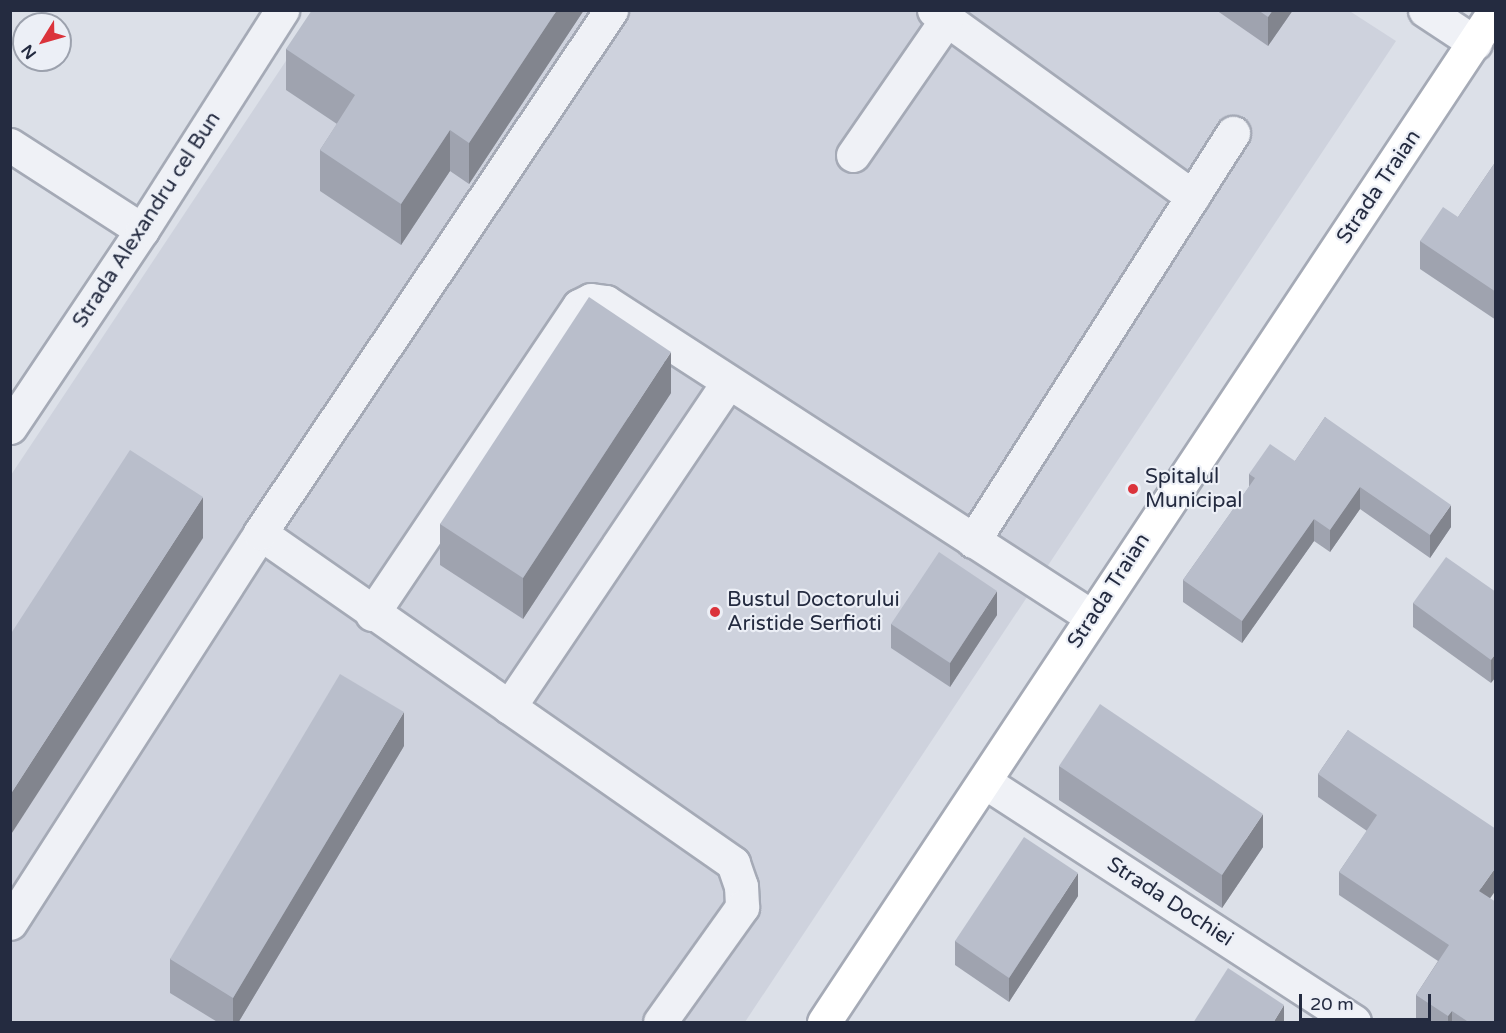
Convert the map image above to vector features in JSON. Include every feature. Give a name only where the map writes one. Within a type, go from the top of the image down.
[{"type":"main road","name":"Strada Traian","points":[[824,1023],[1495,10]]},
{"type":"street","name":"Strada Alexandru cel Bun","points":[[10,427],[142,230],[282,10]]},
{"type":"street","points":[[10,923],[260,533],[611,10]]},
{"type":"street","points":[[1425,10],[1475,43]]},
{"type":"street","points":[[853,155],[940,15],[1193,197]]},
{"type":"street","points":[[973,540],[1233,134]]},
{"type":"street","points":[[10,145],[142,230]]},
{"type":"street","points":[[372,614],[579,306],[591,300],[606,302],[1092,617]]},
{"type":"street","points":[[509,707],[728,382]]},
{"type":"street","points":[[260,533],[372,614],[733,863],[741,886],[742,907],[660,1023]]},
{"type":"street","name":"Strada Dochiei","points":[[985,782],[1354,1023]]},
{"type":"shaded area","points":[[1348,10],[1396,41],[745,1022],[11,1022],[11,475],[319,11]]},
{"type":"building","points":[[312,10],[557,10],[469,143],[450,130],[401,204],[320,150],[355,95],[286,49]]},
{"type":"building","points":[[1258,10],[1273,10],[1268,17]]},
{"type":"building","points":[[1496,161],[1496,292],[1420,241],[1443,207],[1458,217]]},
{"type":"building","points":[[589,297],[671,352],[523,578],[440,524]]},
{"type":"building","points":[[1325,417],[1451,505],[1430,535],[1360,487],[1330,530],[1314,519],[1242,621],[1183,580],[1255,478],[1249,474],[1270,444],[1295,461]]},
{"type":"building","points":[[130,450],[203,497],[10,795],[10,635]]},
{"type":"building","points":[[939,552],[997,591],[950,663],[891,624]]},
{"type":"building","points":[[1446,557],[1496,592],[1496,653],[1491,660],[1413,603]]},
{"type":"building","points":[[340,674],[404,712],[233,998],[170,959]]},
{"type":"building","points":[[1100,704],[1263,814],[1222,875],[1059,766]]},
{"type":"building","points":[[1348,730],[1496,829],[1496,867],[1479,891],[1496,902],[1496,1023],[1470,1023],[1452,1011],[1448,1016],[1416,995],[1449,945],[1339,872],[1377,815],[1318,774]]},
{"type":"building","points":[[1024,837],[1078,873],[1009,978],[955,941]]},
{"type":"building","points":[[1228,968],[1284,1005],[1273,1023],[1193,1023]]},
{"type":"place","name":"Spitalul Municipal","points":[[1133,489]]},
{"type":"place","name":"Bustul Doctorului Aristide Serfioti","points":[[715,612]]}]
